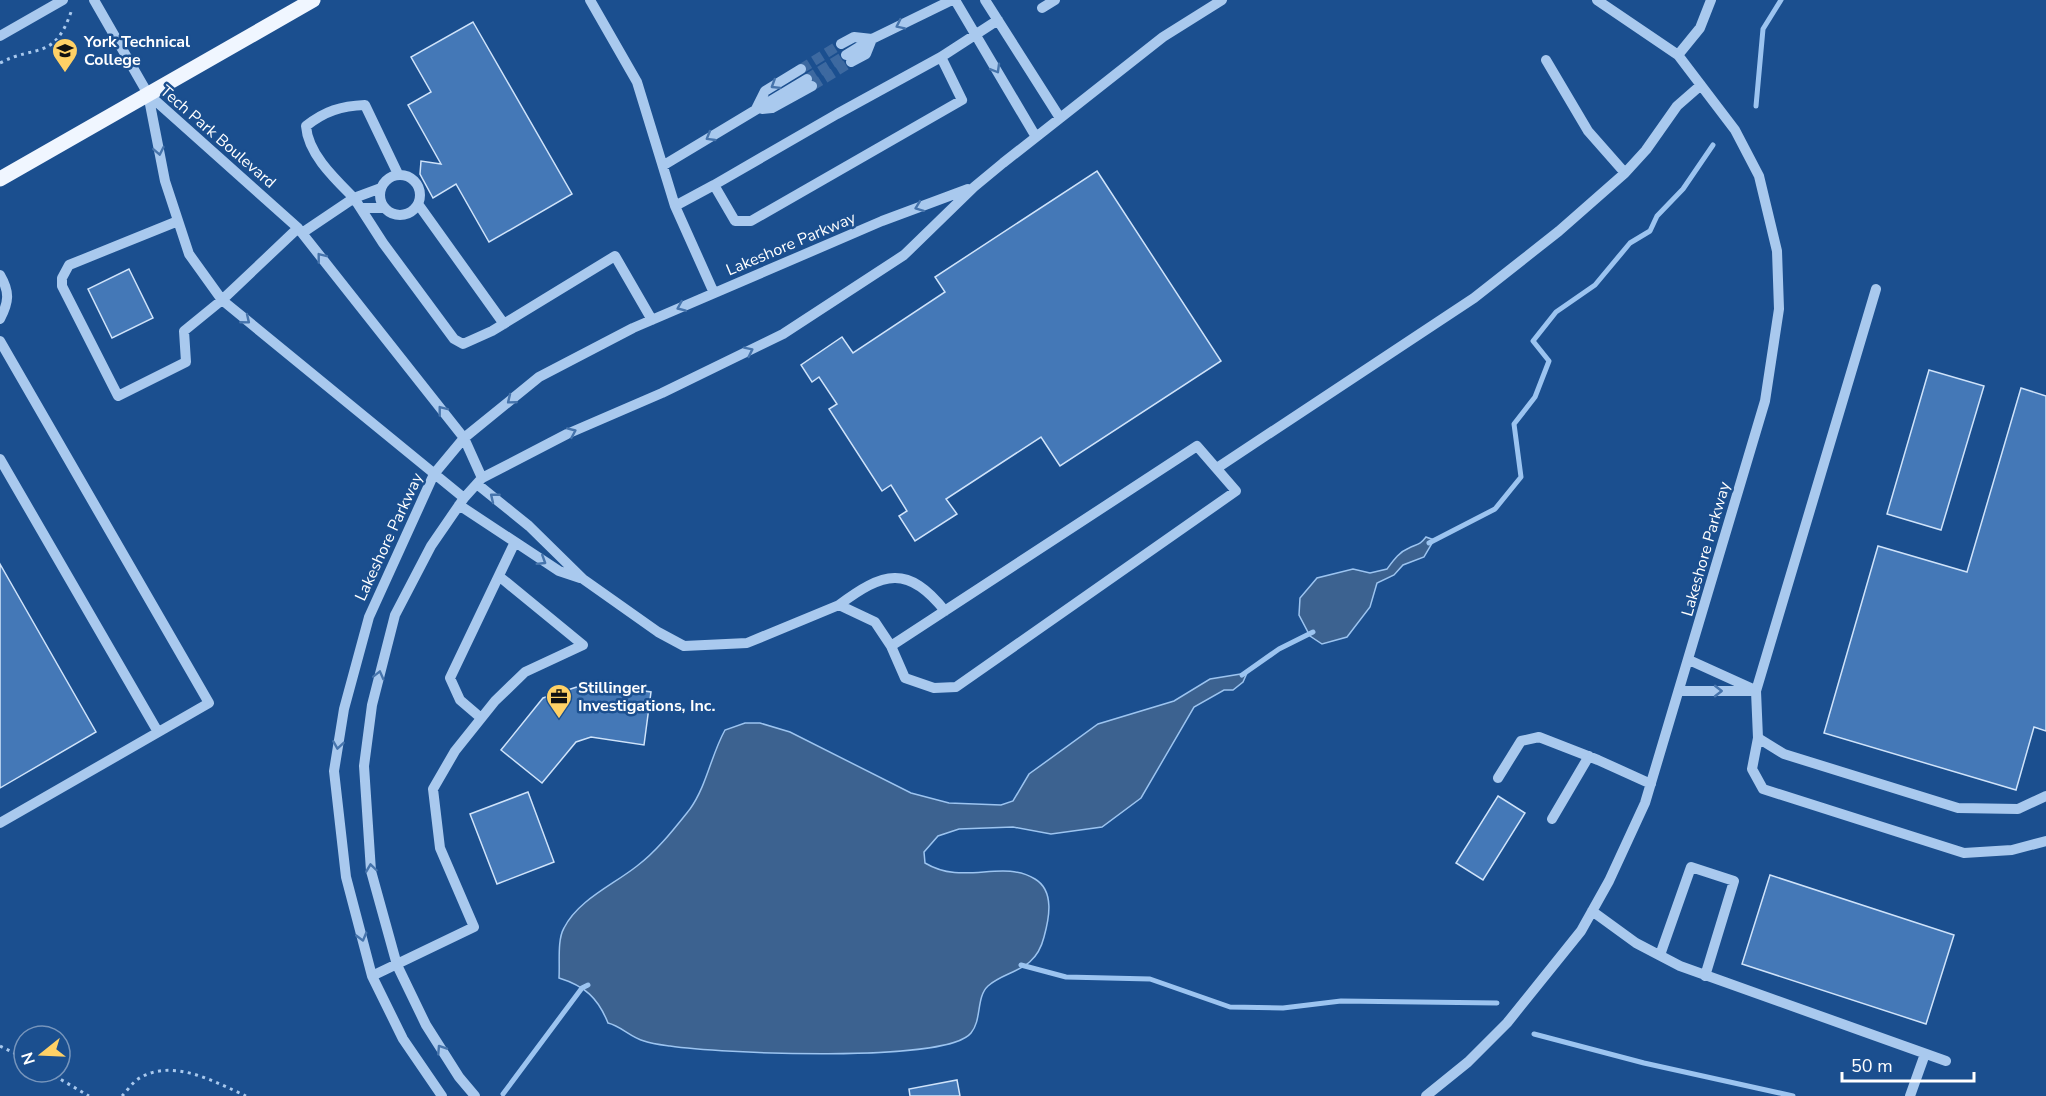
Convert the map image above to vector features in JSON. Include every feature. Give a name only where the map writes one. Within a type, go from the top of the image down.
[{"type":"main road","points":[[0,179],[313,0]]},
{"type":"street","points":[[0,36],[63,0]]},
{"type":"street","points":[[94,0],[148,94]]},
{"type":"street","points":[[590,0],[638,82],[675,206],[714,293]]},
{"type":"street","points":[[841,44],[854,36],[872,39],[954,0],[1036,137]]},
{"type":"street","points":[[985,0],[1060,118]]},
{"type":"street","points":[[1042,8],[1055,0]]},
{"type":"street","name":"Lakeshore Parkway","points":[[475,1096],[459,1077],[426,1025],[397,965],[371,872],[364,766],[372,705],[395,615],[431,546],[461,501],[480,481],[567,434],[662,393],[783,334],[904,255],[974,187],[1036,137],[1163,37],[1222,0]]},
{"type":"street","name":"Lakeshore Parkway","points":[[1426,1096],[1468,1062],[1507,1023],[1581,931],[1614,871],[1645,803],[1765,400],[1779,309],[1777,251],[1759,177],[1735,130],[1678,55],[1597,0]]},
{"type":"street","points":[[1678,55],[1700,28],[1711,0]]},
{"type":"street","points":[[675,206],[941,57],[998,20]]},
{"type":"street","points":[[849,58],[866,54],[872,39]]},
{"type":"street","points":[[714,185],[735,221],[751,221],[962,100],[941,57]]},
{"type":"street","points":[[1546,60],[1588,131],[1625,173]]},
{"type":"street","points":[[664,165],[756,109],[772,108],[807,78],[765,92],[756,109]]},
{"type":"street","points":[[1217,468],[1474,298],[1625,173],[1646,150],[1677,106],[1701,85]]},
{"type":"street","name":"Tech Park Boulevard","points":[[148,94],[165,182],[189,254],[222,300],[434,474],[461,501],[514,544],[559,572],[584,579]]},
{"type":"street","name":"Tech Park Boulevard","points":[[148,94],[300,231],[464,438],[480,481]]},
{"type":"street","points":[[398,174],[365,105],[342,106],[320,114],[306,126],[307,140],[334,178],[354,198],[454,339],[463,344],[504,324],[615,256],[652,320]]},
{"type":"street","points":[[178,221],[69,265],[65,270],[62,286],[118,396],[186,362],[184,331],[300,231],[354,198],[381,188],[390,177],[398,174],[409,177],[418,185],[418,204],[504,324]]},
{"type":"street","name":"Lakeshore Parkway","points":[[442,1096],[403,1039],[372,976],[346,877],[334,771],[344,709],[369,617],[434,474],[464,438],[539,377],[652,320],[882,221],[974,187]]},
{"type":"street","points":[[381,188],[380,195],[384,208]]},
{"type":"street","points":[[361,208],[384,208],[396,215],[402,215],[409,213],[418,204]]},
{"type":"street","points":[[0,275],[6,286],[9,300],[0,319]]},
{"type":"street","points":[[1876,290],[1756,691],[1758,738],[1752,769],[1763,789],[1964,853],[2012,850],[2046,841]]},
{"type":"street","points":[[0,341],[209,703],[0,823]]},
{"type":"street","points":[[839,605],[875,622],[891,646],[905,678],[934,688],[956,687],[1236,491],[1197,446],[891,646]]},
{"type":"street","points":[[0,459],[158,732]]},
{"type":"street","points":[[480,481],[584,579],[658,632],[684,646],[747,643],[839,605],[868,584],[888,577],[912,580],[931,593],[945,611]]},
{"type":"street","points":[[481,718],[460,700],[450,678],[514,544]]},
{"type":"street","points":[[372,976],[474,927],[440,848],[434,789],[456,751],[495,700],[525,672],[582,645],[500,577]]},
{"type":"street","points":[[1689,660],[1756,691]]},
{"type":"street","points":[[1680,691],[1756,691]]},
{"type":"street","points":[[1498,778],[1521,741],[1539,737],[1589,756],[1651,784]]},
{"type":"street","points":[[1758,738],[1784,754],[1958,808],[2018,809],[2046,796]]},
{"type":"street","points":[[1552,819],[1589,756]]},
{"type":"street","points":[[1660,955],[1691,867],[1734,881],[1705,976]]},
{"type":"street","points":[[1592,911],[1636,943],[1705,976],[1946,1061]]},
{"type":"street","points":[[1910,1096],[1925,1054]]},
{"type":"path","points":[[0,63],[45,50],[55,42],[72,9]]},
{"type":"path","points":[[122,1096],[139,1078],[162,1072],[194,1073],[246,1096]]},
{"type":"path","points":[[68,1084],[89,1096]]},
{"type":"water","points":[[1426,537],[1434,540],[1424,557],[1403,565],[1394,575],[1377,583],[1370,607],[1347,637],[1322,644],[1310,636],[1299,615],[1300,598],[1317,578],[1353,569],[1370,573],[1387,569],[1402,552],[1420,543]]},
{"type":"water","points":[[1247,673],[1243,682],[1233,690],[1224,690],[1194,707],[1141,798],[1102,827],[1051,834],[1013,827],[959,829],[938,836],[924,852],[925,863],[939,869],[968,873],[1009,871],[1022,874],[1041,884],[1048,898],[1049,914],[1040,949],[1020,969],[995,980],[988,986],[982,996],[977,1022],[971,1033],[953,1043],[877,1053],[828,1054],[695,1049],[657,1044],[639,1039],[608,1023],[600,1007],[589,994],[576,985],[559,978],[560,939],[570,918],[587,901],[644,860],[678,824],[701,790],[725,730],[745,723],[760,723],[790,732],[911,793],[949,803],[1001,805],[1013,801],[1029,774],[1098,724],[1174,701],[1210,679]]},
{"type":"building","points":[[473,22],[572,194],[489,242],[456,184],[433,198],[420,174],[421,161],[441,164],[408,105],[431,92],[411,57]]},
{"type":"building","points":[[1097,171],[1221,361],[1060,466],[1041,437],[946,499],[957,514],[915,541],[899,516],[907,511],[891,485],[882,491],[829,409],[837,404],[819,377],[812,382],[801,365],[842,337],[853,353],[945,292],[935,277]]},
{"type":"building","points":[[129,269],[153,318],[112,338],[88,289]]},
{"type":"building","points":[[1929,370],[1984,386],[1941,530],[1887,514]]},
{"type":"building","points":[[2021,388],[2046,396],[2046,731],[2034,727],[2016,790],[1824,733],[1878,546],[1967,572]]},
{"type":"building","points":[[0,564],[96,732],[0,788]]},
{"type":"building","points":[[589,683],[651,692],[644,745],[591,737],[576,742],[542,783],[501,750],[543,698]]},
{"type":"building","points":[[528,792],[554,862],[497,884],[470,814]]},
{"type":"building","points":[[1498,796],[1525,813],[1483,880],[1456,863]]},
{"type":"building","points":[[1770,875],[1954,935],[1926,1024],[1742,964]]},
{"type":"building","points":[[957,1080],[960,1096],[910,1096],[909,1089]]},
{"type":"waterway","points":[[1756,106],[1763,29],[1781,0]]},
{"type":"waterway","points":[[1429,543],[1495,509],[1521,477],[1514,424],[1535,397],[1549,361],[1533,341],[1556,312],[1595,285],[1630,243],[1650,231],[1657,216],[1683,189],[1713,145]]},
{"type":"waterway","points":[[1242,675],[1279,649],[1313,632]]},
{"type":"waterway","points":[[1021,965],[1066,977],[1150,979],[1230,1007],[1283,1008],[1341,1001],[1497,1003]]},
{"type":"waterway","points":[[503,1094],[582,988],[588,985]]},
{"type":"waterway","points":[[1534,1034],[1644,1063],[1793,1096]]},
{"type":"tunnel","points":[[801,69],[841,44]]},
{"type":"tunnel","points":[[807,79],[846,55]]},
{"type":"tunnel","points":[[812,86],[851,62]]},
{"type":"place","name":"York Technical College","points":[[65,74]]},
{"type":"place","name":"Stillinger Investigations, Inc.","points":[[559,720]]}]
